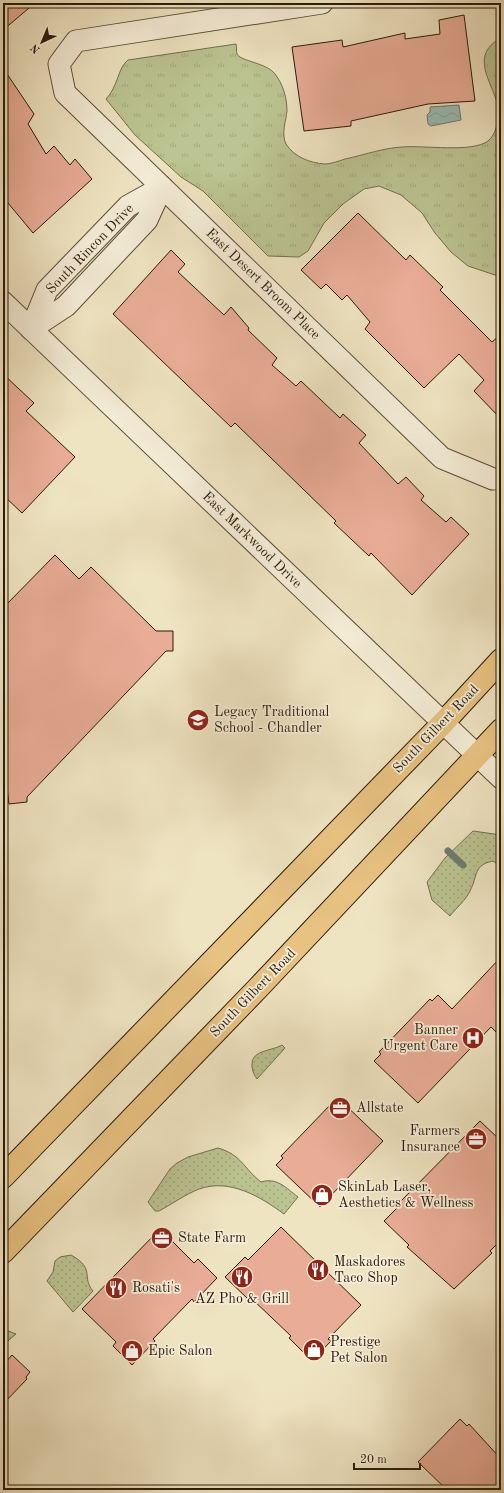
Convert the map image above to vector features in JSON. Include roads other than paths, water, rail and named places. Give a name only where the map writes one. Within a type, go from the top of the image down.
[{"type":"main road","name":"South Gilbert Road","points":[[3,1177],[443,723],[501,660]]},
{"type":"main road","name":"South Gilbert Road","points":[[3,1252],[252,994],[501,730]]},
{"type":"street","name":"East Desert Broom Place","points":[[322,3],[76,41],[59,64],[65,93],[442,458],[493,479]]},
{"type":"street","name":"South Rincon Drive","points":[[31,329],[66,306],[147,220],[162,187]]},
{"type":"street","name":"East Markwood Drive","points":[[3,302],[501,778]]},
{"type":"water","points":[[459,105],[461,120],[431,126],[428,124],[427,115],[430,112],[430,107]]},
{"type":"waterway","points":[[448,851],[463,865]]},
{"type":"place","name":"Legacy Traditional School - Chandler","points":[[198,720]]},
{"type":"place","name":"Banner Urgent Care","points":[[473,1038]]},
{"type":"place","name":"Allstate","points":[[340,1108]]},
{"type":"place","name":"Farmers Insurance","points":[[476,1139]]},
{"type":"place","name":"SkinLab Laser, Aesthetics & Wellness","points":[[322,1195]]},
{"type":"place","name":"State Farm","points":[[162,1238]]},
{"type":"place","name":"Maskadores Taco Shop","points":[[318,1270]]},
{"type":"place","name":"AZ Pho & Grill","points":[[242,1277]]},
{"type":"place","name":"Rosati's","points":[[116,1288]]},
{"type":"place","name":"Prestige Pet Salon","points":[[314,1350]]},
{"type":"place","name":"Epic Salon","points":[[132,1351]]}]
